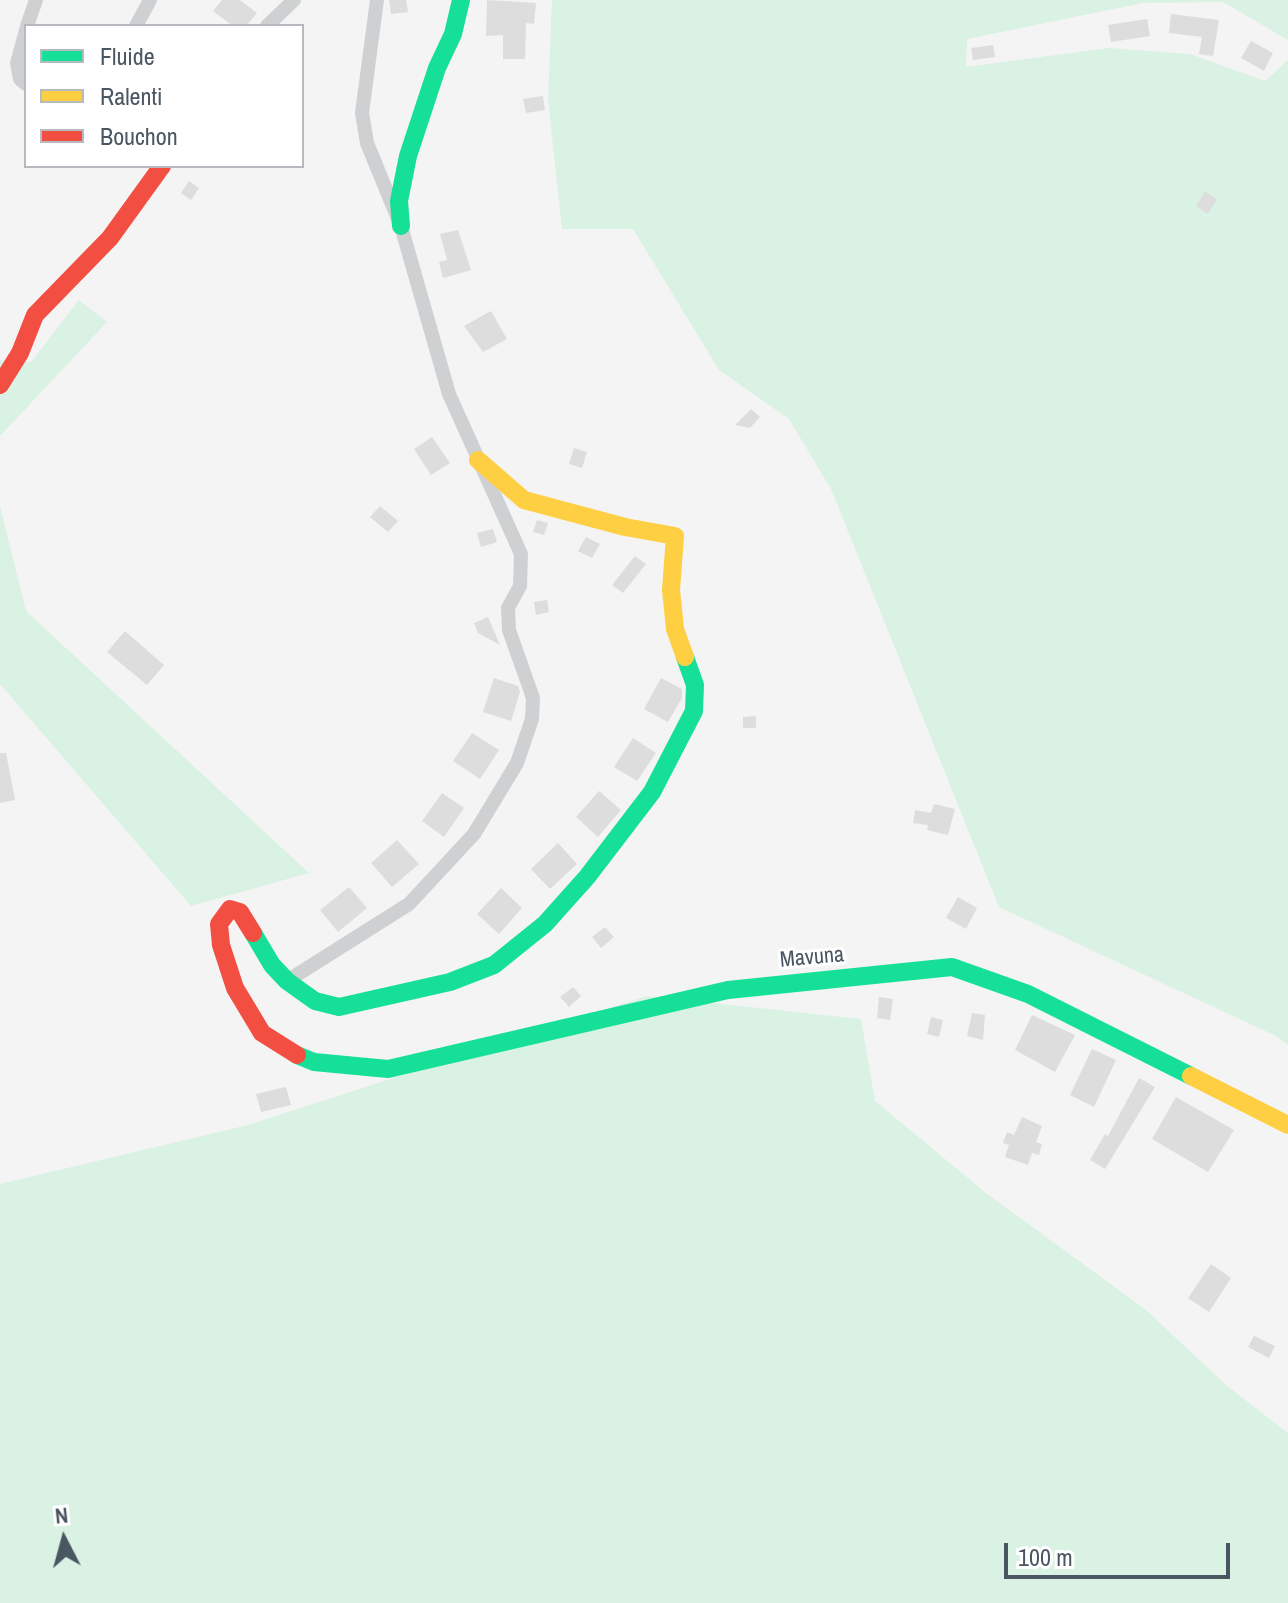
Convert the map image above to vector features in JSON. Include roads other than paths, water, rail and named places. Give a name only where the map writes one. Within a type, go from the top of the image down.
[{"type":"street","points":[[28,24],[36,0]]},
{"type":"street","points":[[137,24],[150,0]]},
{"type":"street","points":[[269,24],[294,0]]},
{"type":"street","points":[[377,0],[362,113],[367,143],[401,226],[449,394],[478,460],[521,554],[520,586],[508,608],[509,630],[533,698],[532,719],[517,763],[474,834],[409,904],[287,981],[315,1001],[339,1007],[450,982],[494,965],[545,924],[587,877],[652,792],[694,711],[695,685],[675,629],[671,590],[676,538],[524,500],[478,460]]},
{"type":"street","points":[[401,226],[399,201],[408,156],[437,68],[453,34],[461,0]]},
{"type":"street","points":[[24,38],[17,63],[20,79],[24,82]]},
{"type":"street","points":[[0,385],[20,353],[35,315],[110,238],[161,168]]},
{"type":"street","name":"Mavuna","points":[[287,981],[272,965],[240,912],[230,909],[219,924],[221,945],[235,988],[262,1033],[288,1051],[314,1062],[388,1069],[452,1057],[728,990],[952,967],[1028,994],[1288,1125]]}]
